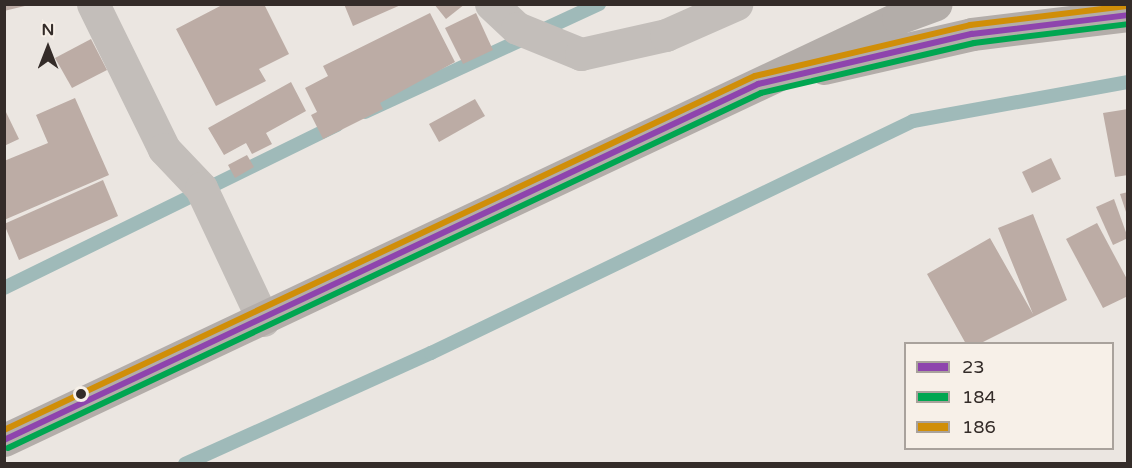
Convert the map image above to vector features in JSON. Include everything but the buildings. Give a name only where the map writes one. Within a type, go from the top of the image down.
[{"type":"main road","points":[[4,440],[263,320],[758,84],[936,4]]},
{"type":"main road","points":[[758,84],[972,34],[1128,15]]},
{"type":"street","points":[[93,4],[164,149],[201,188],[263,320]]},
{"type":"street","points":[[492,4],[517,28],[581,54],[666,35],[736,4]]},
{"type":"waterway","points":[[365,112],[599,4]]},
{"type":"waterway","points":[[185,464],[431,353],[913,121],[1128,82]]},
{"type":"waterway","points":[[4,288],[337,125]]},
{"type":"transit line","name":"186","points":[[4,430],[755,76],[970,25],[1127,6]]},
{"type":"transit line","name":"23","points":[[4,440],[758,84],[972,34],[1128,15]]},
{"type":"transit line","name":"184","points":[[8,448],[761,93],[974,43],[1128,24]]}]
